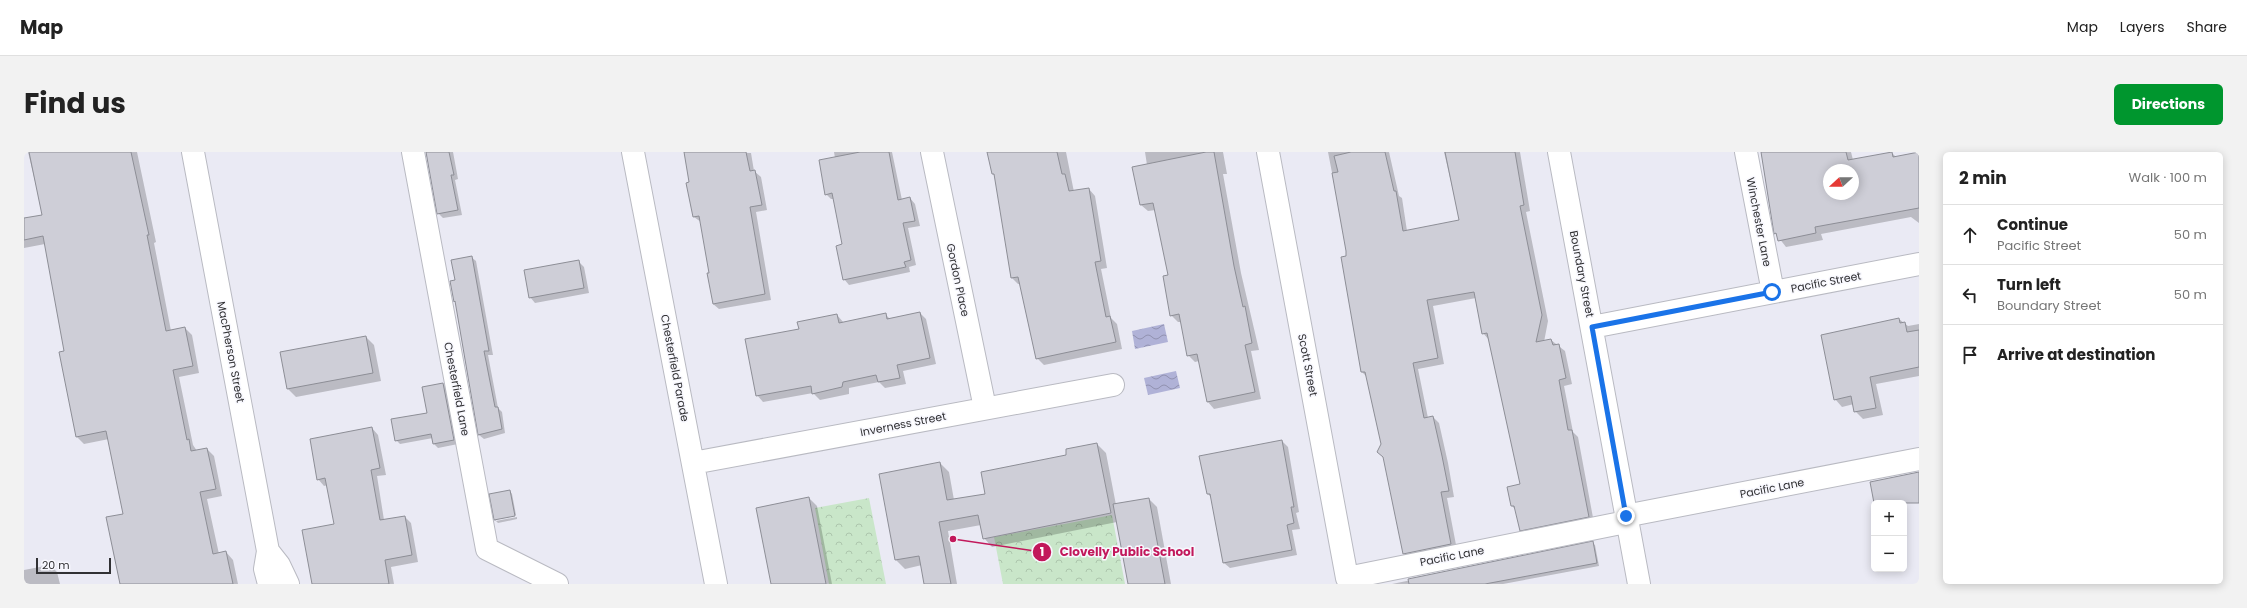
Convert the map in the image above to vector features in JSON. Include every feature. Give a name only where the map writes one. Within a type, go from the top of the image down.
[{"type":"street","name":"MacPherson Street","points":[[193,152],[268,551],[265,569],[269,584]]},
{"type":"street","name":"Chesterfield Lane","points":[[413,152],[487,549],[556,584]]},
{"type":"street","name":"Chesterfield Parade","points":[[633,152],[716,584]]},
{"type":"street","name":"Gordon Place","points":[[932,152],[985,408]]},
{"type":"street","name":"Scott Street","points":[[1268,152],[1347,578]]},
{"type":"street","name":"Boundary Street","points":[[1559,152],[1639,584]]},
{"type":"street","name":"Winchester Lane","points":[[1746,152],[1772,292]]},
{"type":"street","name":"Pacific Street","points":[[1592,327],[1919,264]]},
{"type":"street","name":"Inverness Street","points":[[693,463],[1113,385]]},
{"type":"street","name":"Pacific Lane","points":[[1347,578],[1626,519],[1919,460]]},
{"type":"street","name":"MacPherson Street","points":[[268,551],[278,565],[288,584]]},
{"type":"green space","points":[[869,498],[886,584],[829,584],[815,508]]},
{"type":"green space","points":[[1112,515],[1125,584],[1003,584],[994,537]]},
{"type":"water","points":[[1164,324],[1168,342],[1135,349],[1132,331]]},
{"type":"water","points":[[1176,371],[1180,388],[1148,395],[1144,378]]},
{"type":"building","points":[[29,152],[131,152],[149,235],[147,235],[166,331],[185,327],[193,366],[173,370],[187,440],[189,439],[191,451],[207,448],[216,489],[200,492],[213,554],[226,551],[233,584],[120,584],[106,517],[123,514],[106,431],[76,437],[59,352],[64,351],[43,236],[24,240],[24,218],[42,215]]},
{"type":"building","points":[[426,152],[449,152],[454,175],[451,175],[458,210],[437,214]]},
{"type":"building","points":[[684,152],[746,152],[750,171],[755,170],[762,205],[750,207],[765,294],[713,304],[699,216],[693,217],[686,183],[689,182]]},
{"type":"building","points":[[860,152],[889,152],[898,200],[910,197],[915,221],[903,223],[911,260],[904,262],[906,267],[843,280],[836,246],[842,244],[832,193],[825,195],[819,160]]},
{"type":"building","points":[[987,152],[1057,152],[1062,174],[1065,174],[1069,191],[1089,188],[1101,261],[1095,262],[1106,317],[1110,316],[1116,342],[1036,359],[1018,277],[1011,278],[994,174],[992,174]]},
{"type":"building","points":[[1206,152],[1214,152],[1234,266],[1243,307],[1245,306],[1252,343],[1245,345],[1255,392],[1207,402],[1197,354],[1187,356],[1179,314],[1170,316],[1163,276],[1168,275],[1153,203],[1140,205],[1132,167]]},
{"type":"building","points":[[1351,152],[1385,152],[1394,191],[1396,191],[1403,231],[1459,220],[1445,152],[1515,152],[1524,205],[1520,206],[1542,315],[1536,342],[1551,339],[1553,345],[1559,344],[1566,378],[1559,380],[1568,430],[1572,430],[1589,517],[1520,531],[1514,506],[1511,506],[1507,487],[1520,484],[1487,333],[1482,334],[1474,292],[1427,300],[1438,358],[1413,363],[1424,418],[1433,416],[1442,456],[1449,491],[1441,492],[1451,544],[1403,554],[1383,457],[1377,452],[1381,444],[1365,372],[1361,372],[1341,257],[1346,256],[1346,251],[1332,173],[1338,172],[1334,156]]},
{"type":"building","points":[[1761,152],[1846,152],[1848,160],[1892,152],[1893,157],[1919,152],[1919,208],[1815,227],[1816,233],[1778,241],[1776,233],[1774,234]]},
{"type":"building","points":[[472,256],[489,351],[484,351],[495,407],[498,407],[502,429],[478,435],[455,301],[454,302],[450,281],[455,280],[451,260]]},
{"type":"building","points":[[579,260],[584,288],[529,298],[524,270]]},
{"type":"building","points":[[920,312],[930,358],[897,365],[900,378],[878,382],[876,375],[843,382],[842,387],[812,394],[811,386],[756,396],[745,339],[799,329],[797,322],[837,314],[839,323],[886,313],[887,319]]},
{"type":"building","points":[[1899,318],[1900,323],[1905,322],[1907,332],[1919,330],[1919,367],[1870,377],[1876,408],[1854,412],[1851,396],[1834,400],[1821,335]]},
{"type":"building","points":[[366,336],[373,373],[287,389],[280,352]]},
{"type":"building","points":[[443,383],[454,440],[433,444],[431,434],[395,441],[391,419],[427,413],[422,387]]},
{"type":"building","points":[[372,427],[380,468],[371,470],[380,520],[405,516],[412,555],[385,560],[389,584],[312,584],[302,530],[334,524],[325,478],[317,480],[310,439]]},
{"type":"building","points":[[1282,440],[1294,507],[1291,507],[1294,523],[1287,525],[1292,550],[1223,563],[1210,494],[1207,494],[1199,456]]},
{"type":"building","points":[[1097,443],[1111,513],[983,539],[978,515],[939,522],[951,584],[924,584],[919,556],[895,560],[879,474],[940,462],[947,500],[985,494],[981,472],[1066,455],[1066,449]]},
{"type":"building","points":[[1919,472],[1919,503],[1907,503],[1907,500],[1873,500],[1870,482]]},
{"type":"building","points":[[510,490],[515,516],[494,520],[489,494]]},
{"type":"building","points":[[809,497],[826,584],[771,584],[756,508]]},
{"type":"building","points":[[1149,498],[1165,584],[1128,584],[1113,504]]},
{"type":"building","points":[[1593,541],[1597,563],[1485,584],[1409,584],[1408,579]]},
{"type":"place","name":"Clovelly Public School","points":[[953,539]]},
{"type":"route","points":[[1626,516],[1592,327],[1772,292]]}]
